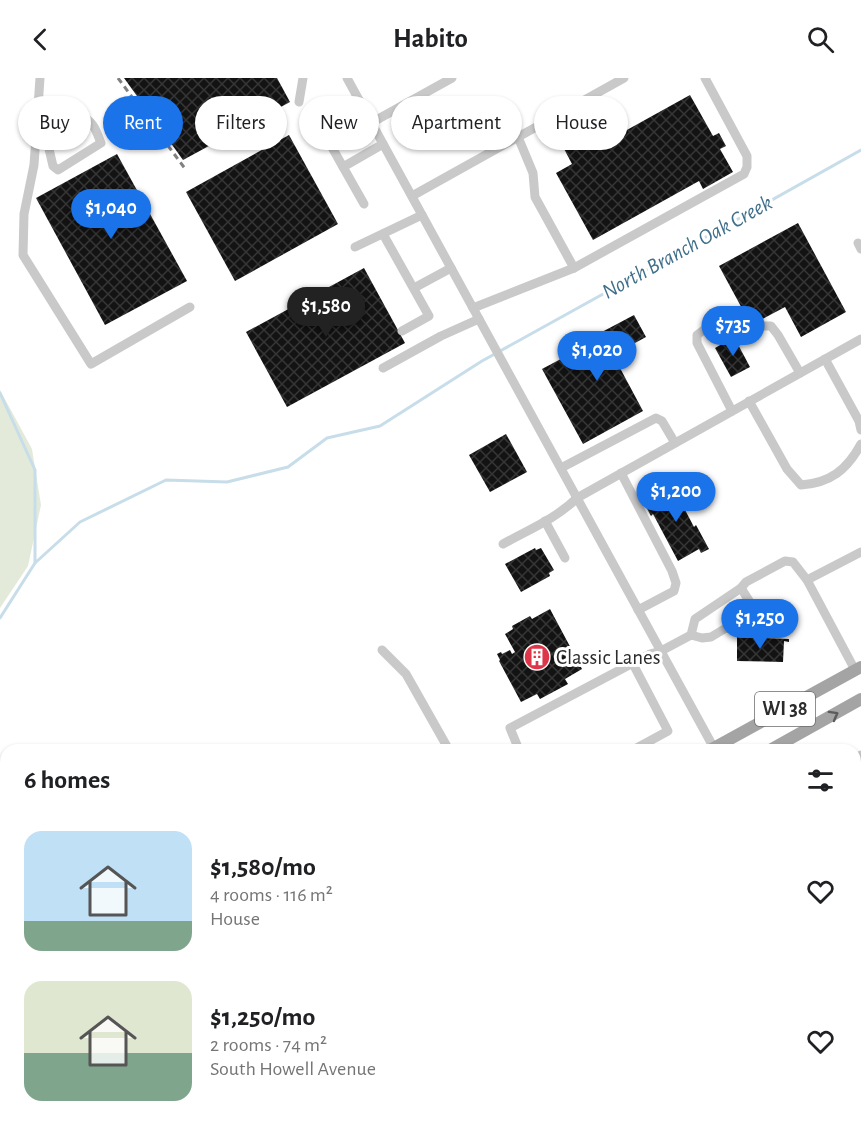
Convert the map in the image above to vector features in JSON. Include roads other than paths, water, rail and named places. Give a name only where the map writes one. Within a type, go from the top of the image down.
[{"type":"main road","name":"WI 38","points":[[721,744],[858,669]]},
{"type":"main road","name":"WI 38","points":[[781,744],[861,699]]},
{"type":"street","points":[[40,78],[40,96]]},
{"type":"street","points":[[300,96],[303,78]]},
{"type":"street","points":[[347,78],[357,96]]},
{"type":"street","points":[[379,119],[452,78]]},
{"type":"street","points":[[522,135],[624,78]]},
{"type":"street","points":[[473,308],[574,268],[744,174],[747,167],[747,156],[705,78]]},
{"type":"street","points":[[86,119],[94,126],[101,143],[58,170],[53,166],[41,136],[53,136],[86,119]]},
{"type":"street","points":[[379,137],[661,651],[709,744]]},
{"type":"street","points":[[343,167],[383,144]]},
{"type":"street","points":[[522,147],[533,173],[536,197],[574,268]]},
{"type":"street","points":[[38,150],[24,214],[23,255],[91,364],[190,307]]},
{"type":"street","points":[[333,150],[363,204]]},
{"type":"street","points":[[412,196],[495,150]]},
{"type":"street","points":[[355,248],[422,215]]},
{"type":"street","points":[[383,234],[429,316],[402,331]]},
{"type":"street","points":[[414,288],[451,268]]},
{"type":"street","points":[[732,411],[697,343],[697,335],[705,329],[726,318],[732,321],[743,335],[764,326],[771,326],[800,373]]},
{"type":"street","points":[[383,368],[441,336],[479,319]]},
{"type":"street","points":[[503,544],[570,506],[577,498],[861,339]]},
{"type":"street","points":[[825,359],[859,421],[861,430]]},
{"type":"street","points":[[749,401],[787,469],[801,485],[816,484],[834,476],[854,458],[861,444]]},
{"type":"street","points":[[561,468],[656,418],[662,421],[675,443]]},
{"type":"street","points":[[621,473],[676,583],[674,591],[638,610]]},
{"type":"street","points":[[545,521],[565,558]]},
{"type":"street","points":[[807,580],[861,552]]},
{"type":"street","points":[[691,635],[695,619],[741,588],[746,582],[785,561],[793,562],[807,580],[858,669]]},
{"type":"street","points":[[517,744],[510,728],[650,654],[661,651],[691,635],[702,638],[711,637],[751,614],[753,608],[741,588]]},
{"type":"street","points":[[382,650],[406,674],[446,744]]},
{"type":"street","points":[[633,663],[669,731],[644,744]]},
{"type":"waterway","name":"North Branch Oak Creek","points":[[0,618],[35,563],[80,522],[166,480],[227,482],[288,467],[327,438],[380,426],[482,361],[861,150]]},
{"type":"waterway","name":"North Branch Oak Creek","points":[[0,393],[35,470],[35,563]]},
{"type":"railway","points":[[118,78],[186,170]]},
{"type":"place","name":"Classic Lanes","points":[[537,657]]}]
